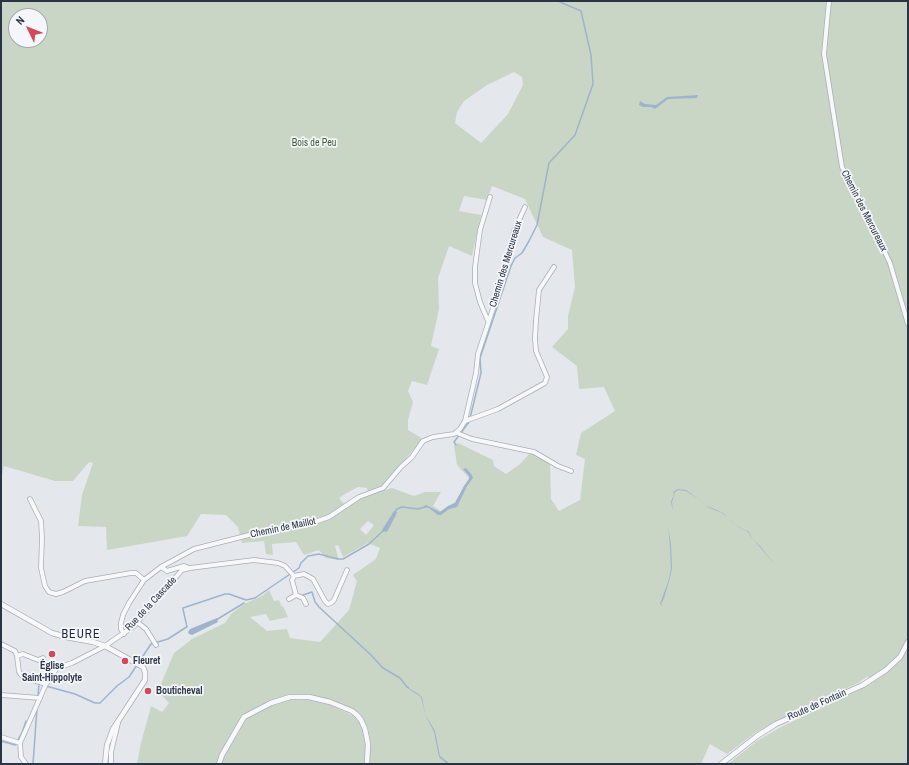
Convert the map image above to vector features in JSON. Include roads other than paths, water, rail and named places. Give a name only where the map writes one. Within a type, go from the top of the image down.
[{"type":"street","name":"Chemin des Mercureaux","points":[[829,1],[824,54],[842,167],[864,208],[890,263],[908,324]]},
{"type":"street","points":[[490,197],[480,230],[475,267],[475,282],[480,302],[488,321],[478,354],[468,420],[459,434],[534,452],[558,466],[571,471]]},
{"type":"street","name":"Chemin des Mercureaux","points":[[488,321],[508,263],[514,232],[525,207]]},
{"type":"street","points":[[468,420],[498,409],[545,382],[547,377],[536,351],[536,320],[539,290],[554,267]]},
{"type":"street","name":"Chemin de Maillot","points":[[124,634],[121,630],[123,615],[137,588],[144,580],[161,567],[194,549],[253,534],[312,523],[329,517],[359,497],[383,488],[401,467],[412,457],[423,441],[433,437],[459,434]]},
{"type":"street","points":[[30,499],[41,521],[41,568],[45,586],[49,592],[56,594],[85,581],[131,573],[136,574],[144,580]]},
{"type":"street","name":"Rue de la Cascade","points":[[18,743],[38,698],[58,667],[72,663],[105,646],[124,634],[137,622],[182,570],[254,560],[278,563],[285,566],[292,574],[307,574],[313,579],[325,601],[328,604],[331,604],[347,570]]},
{"type":"street","points":[[161,567],[167,570],[184,566],[190,568]]},
{"type":"street","points":[[292,574],[296,595]]},
{"type":"street","points":[[289,598],[296,595],[303,598],[306,604]]},
{"type":"street","points":[[1,604],[52,633],[105,646],[133,661],[146,672],[145,680],[138,693],[112,729],[107,745],[105,764]]},
{"type":"street","points":[[137,622],[146,629],[155,643]]},
{"type":"street","name":"Route de Fontain","points":[[721,764],[757,736],[776,724],[869,681],[886,670],[900,657],[908,642]]},
{"type":"street","points":[[1,644],[14,651],[17,656],[19,672],[23,677],[45,685]]},
{"type":"street","points":[[17,656],[23,654],[38,660],[42,658]]},
{"type":"street","points":[[1,695],[17,697],[31,696],[38,698]]},
{"type":"street","points":[[219,764],[222,755],[244,717],[271,703],[290,697],[309,698],[330,702],[352,711],[357,715],[365,729],[368,744],[367,764]]},
{"type":"street","points":[[111,764],[111,752],[119,718]]},
{"type":"street","points":[[1,737],[18,743],[24,763]]},
{"type":"water","points":[[698,95],[697,98],[668,99],[655,109],[639,105],[640,101],[645,104],[656,105],[667,97]]},
{"type":"water","points":[[466,468],[473,478],[467,486],[457,507],[449,509],[441,515],[438,515],[429,508],[424,507],[426,505],[440,512],[455,503],[469,479],[469,476],[463,469]]},
{"type":"water","points":[[678,489],[686,490],[698,499],[686,491],[678,490],[675,492],[672,502],[673,511],[671,502],[674,494],[673,492]]},
{"type":"water","points":[[705,506],[721,512],[724,514],[726,517],[722,513]]},
{"type":"water","points":[[394,511],[397,512],[387,532],[382,531],[382,530]]},
{"type":"water","points":[[668,526],[672,568],[664,598],[661,604],[663,606],[660,604],[669,579],[671,568]]},
{"type":"water","points":[[753,539],[760,546],[776,566]]},
{"type":"water","points":[[217,618],[218,622],[192,635],[189,634],[188,632],[190,629]]},
{"type":"water","points":[[408,686],[422,697],[425,714],[421,697],[406,687]]},
{"type":"water","points":[[425,714],[435,731],[440,756],[450,764],[447,764],[439,757],[434,732]]},
{"type":"waterway","points":[[470,418],[481,373],[480,358],[511,266],[515,258],[522,253],[537,225],[549,163],[575,135],[593,84],[591,55],[581,11],[559,1]]},
{"type":"waterway","points":[[456,445],[454,442],[469,422]]},
{"type":"waterway","points":[[395,512],[397,509],[402,507],[418,509],[425,507]]},
{"type":"waterway","points":[[46,686],[75,694],[95,703],[100,703],[117,686],[129,677],[151,644],[168,639],[187,627],[183,608],[225,594],[246,600],[255,598],[299,568],[301,563],[308,556],[319,554],[343,559],[369,544],[384,530]]},
{"type":"waterway","points":[[303,595],[312,592],[315,602],[319,607],[383,668],[400,678],[407,687]]},
{"type":"waterway","points":[[216,620],[244,603]]},
{"type":"waterway","points":[[38,696],[39,684],[41,684]]},
{"type":"waterway","points":[[33,764],[37,708]]},
{"type":"waterway","points":[[1,741],[15,745],[22,733],[26,721]]},
{"type":"place","name":"Église Saint-Hippolyte","points":[[52,654]]},
{"type":"place","name":"Fleuret","points":[[125,661]]},
{"type":"place","name":"Bouticheval","points":[[148,691]]},
{"type":"district","name":"BEURE","points":[[81,635]]},
{"type":"park label","name":"Bois de Peu","points":[[314,143]]}]
